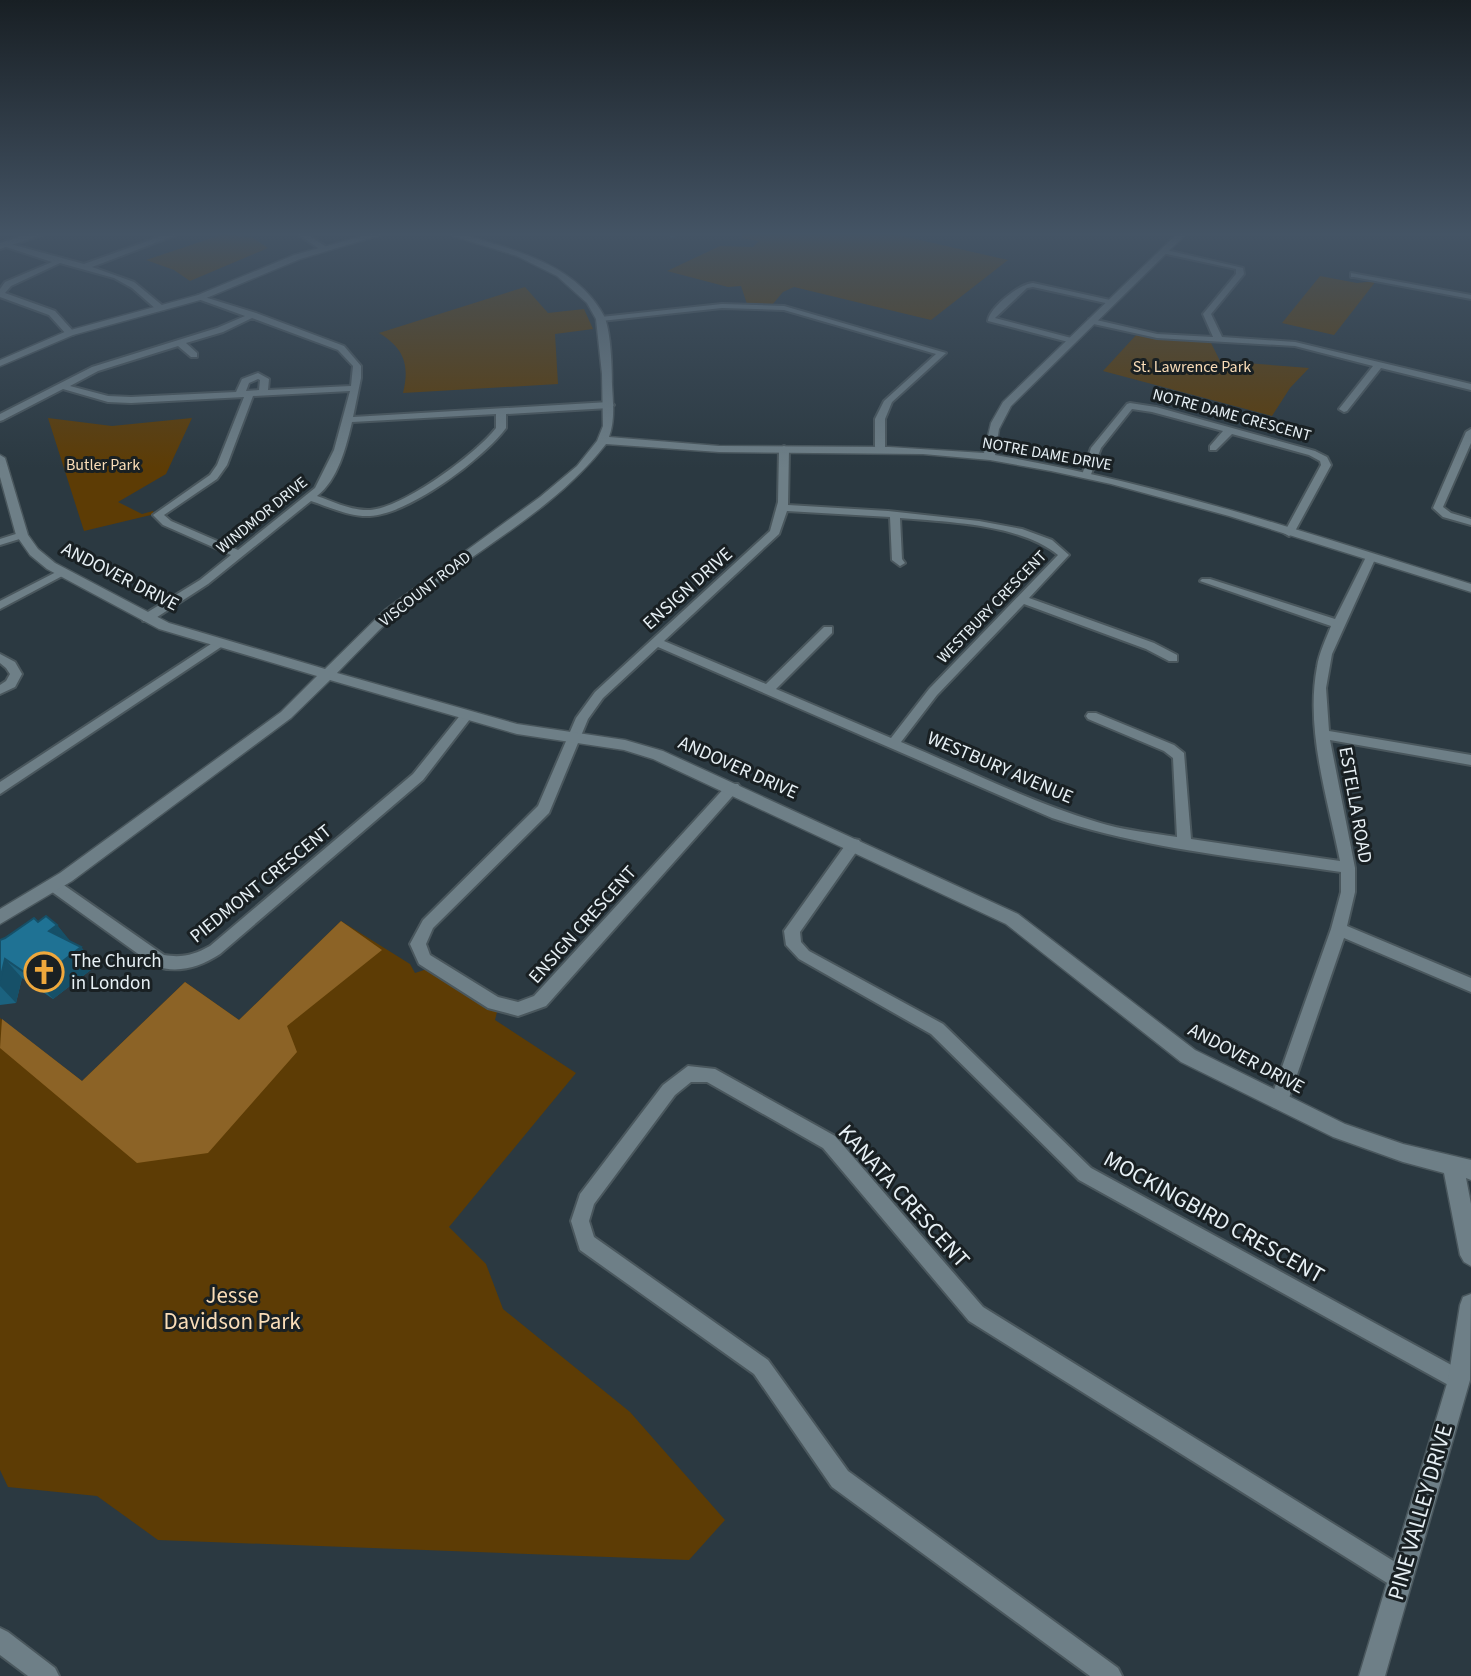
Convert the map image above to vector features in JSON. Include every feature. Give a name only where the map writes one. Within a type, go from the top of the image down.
[{"type":"street","points":[[47,311],[70,333]]},
{"type":"street","points":[[0,363],[70,333],[148,311]]},
{"type":"street","name":"WINDMOR DRIVE","points":[[147,618],[204,582],[309,497],[332,471],[355,388],[357,366],[341,348],[242,311]]},
{"type":"street","points":[[596,311],[601,320],[677,311]]},
{"type":"street","points":[[796,311],[942,352],[888,401],[882,410],[880,450]]},
{"type":"street","points":[[996,311],[991,319],[1072,341]]},
{"type":"street","points":[[989,457],[998,415],[1101,311]]},
{"type":"street","points":[[1209,311],[1207,314],[1219,340]]},
{"type":"street","points":[[0,418],[116,361],[180,343],[253,315]]},
{"type":"street","name":"VISCOUNT ROAD","points":[[0,917],[53,885],[286,715],[390,613],[544,499],[580,468],[603,440],[608,426],[609,405],[601,320]]},
{"type":"street","points":[[1092,321],[1157,336],[1295,344],[1471,387]]},
{"type":"street","points":[[180,343],[194,355]]},
{"type":"street","points":[[1344,409],[1378,364]]},
{"type":"street","points":[[239,554],[167,523],[158,515],[214,477],[222,465],[244,394],[245,381],[258,376],[265,379],[263,393]]},
{"type":"street","points":[[61,386],[108,399],[131,400],[355,388]]},
{"type":"street","points":[[347,419],[609,405]]},
{"type":"street","name":"NOTRE DAME CRESCENT","points":[[1087,475],[1096,448],[1130,406],[1153,409],[1312,453],[1324,459],[1326,465],[1289,533]]},
{"type":"street","points":[[309,497],[369,513],[400,505],[484,449],[501,428],[501,411]]},
{"type":"street","points":[[1213,448],[1230,430]]},
{"type":"street","points":[[1471,432],[1466,436],[1438,508],[1447,515],[1471,522]]},
{"type":"street","name":"NOTRE DAME DRIVE","points":[[603,440],[677,447],[880,450],[989,457],[1087,475],[1471,588]]},
{"type":"street","name":"ENSIGN DRIVE","points":[[575,738],[582,718],[598,695],[775,532],[783,508],[784,449]]},
{"type":"street","name":"ANDOVER DRIVE","points":[[0,458],[4,484],[22,536],[41,560],[147,618],[217,644],[329,674],[466,716],[517,729],[625,744],[733,787],[1012,919],[1188,1056],[1340,1131],[1403,1153],[1462,1168]]},
{"type":"street","name":"WESTBURY CRESCENT","points":[[783,508],[974,521],[1009,528],[1061,549],[1064,555],[933,692],[893,744]]},
{"type":"street","points":[[895,516],[897,560],[900,563]]},
{"type":"street","points":[[0,542],[22,536]]},
{"type":"street","name":"ESTELLA ROAD","points":[[1279,1101],[1339,929],[1348,892],[1348,868],[1324,735],[1319,687],[1323,663],[1371,558]]},
{"type":"street","points":[[0,606],[62,572]]},
{"type":"street","points":[[1206,581],[1340,625]]},
{"type":"street","points":[[1022,599],[1173,657]]},
{"type":"street","points":[[766,690],[828,629]]},
{"type":"street","name":"WESTBURY AVENUE","points":[[656,642],[1057,814],[1099,828],[1348,868]]},
{"type":"street","points":[[0,789],[217,644]]},
{"type":"street","points":[[0,658],[11,665],[16,674],[10,684],[0,690]]},
{"type":"street","name":"PIEDMONT CRESCENT","points":[[53,885],[160,961],[180,965],[199,960],[215,950],[418,777],[466,716]]},
{"type":"street","points":[[1092,716],[1169,748],[1179,757],[1185,843]]},
{"type":"street","points":[[1324,735],[1471,760]]},
{"type":"street","name":"ENSIGN CRESCENT","points":[[575,738],[544,809],[428,923],[418,944],[424,959],[494,1003],[518,1009],[540,1001],[733,787]]},
{"type":"street","name":"MOCKINGBIRD CRESCENT","points":[[854,844],[792,931],[794,945],[804,955],[937,1029],[1085,1174],[1459,1380]]},
{"type":"street","points":[[1339,929],[1471,985]]},
{"type":"street","name":"KANATA CRESCENT","points":[[1110,1676],[840,1479],[761,1367],[587,1243],[580,1221],[586,1200],[669,1090],[688,1074],[709,1074],[828,1142],[976,1314],[1400,1578]]},
{"type":"street","points":[[1462,1168],[1471,1255]]},
{"type":"street","name":"PINE VALLEY DRIVE","points":[[1371,1676],[1459,1380],[1471,1305]]},
{"type":"street","points":[[0,1640],[47,1676]]},
{"type":"green space","points":[[448,311],[585,311],[593,329],[555,334],[558,384],[403,393],[406,374],[403,358],[394,345],[379,333]]},
{"type":"green space","points":[[895,311],[942,311],[931,320]]},
{"type":"green space","points":[[1292,311],[1353,311],[1334,335],[1282,323]]},
{"type":"green space","name":"St. Lawrence Park","points":[[1137,334],[1165,339],[1210,341],[1220,361],[1309,368],[1290,388],[1272,416],[1103,371]]},
{"type":"green space","name":"Butler Park","points":[[48,418],[112,426],[192,418],[166,474],[118,502],[142,514],[153,511],[155,514],[84,531]]},
{"type":"green space","name":"Jesse Davidson Park","points":[[341,921],[410,964],[415,973],[427,969],[497,1012],[495,1020],[576,1073],[449,1227],[486,1264],[503,1309],[630,1412],[725,1520],[689,1560],[158,1540],[97,1496],[8,1487],[0,1470],[0,1018],[82,1081],[185,982],[239,1020]]},
{"type":"shaded area","points":[[341,921],[382,950],[287,1026],[297,1052],[208,1153],[137,1163],[0,1048],[2,1019],[82,1081],[185,982],[239,1020]]},
{"type":"building","points":[[46,916],[57,925],[49,931],[81,947],[37,981],[5,959],[0,980],[0,940],[34,918],[38,922]]},
{"type":"place","name":"The Church in London","points":[[44,972]]}]
